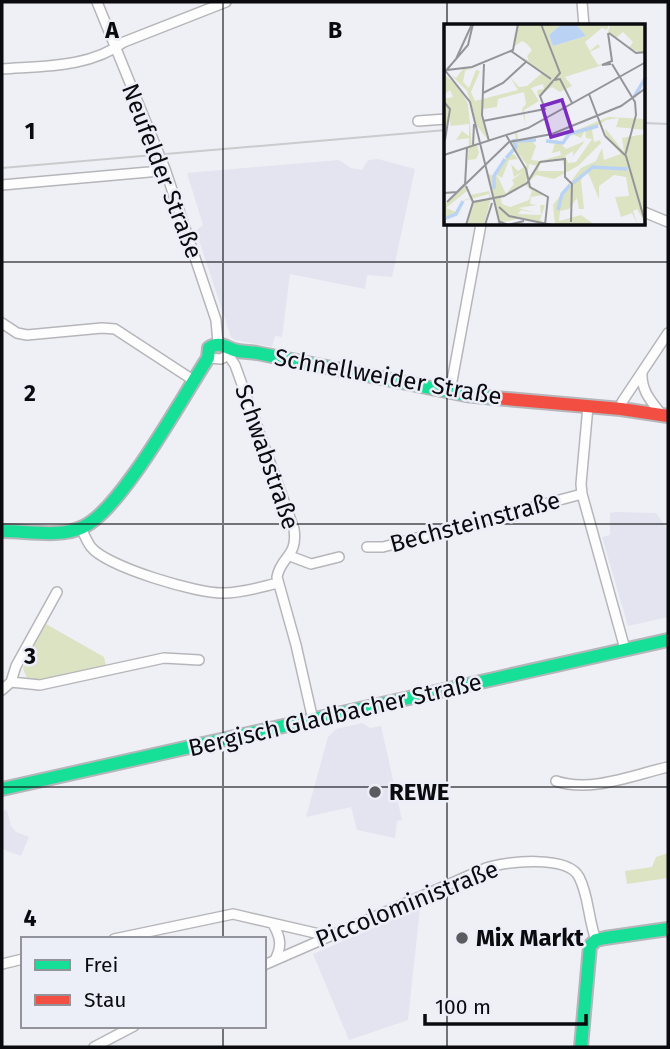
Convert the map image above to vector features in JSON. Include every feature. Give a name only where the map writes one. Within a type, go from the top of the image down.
[{"type":"street","name":"Neufelder Straße","points":[[97,2],[165,169],[216,320],[218,343]]},
{"type":"street","points":[[2,69],[63,65],[87,60],[124,42],[226,2]]},
{"type":"street","points":[[582,2],[584,24]]},
{"type":"street","points":[[418,121],[444,119]]},
{"type":"street","points":[[2,185],[165,169]]},
{"type":"street","points":[[646,213],[668,222]]},
{"type":"street","points":[[450,392],[481,226]]},
{"type":"street","points":[[2,323],[17,333],[27,335],[115,329],[193,380]]},
{"type":"street","points":[[621,410],[622,402],[668,333]]},
{"type":"street","points":[[2,531],[81,528],[94,521],[121,491],[208,358],[209,348],[218,343]]},
{"type":"street","name":"Schnellweider Straße","points":[[218,343],[231,353],[257,353],[450,392],[621,410],[667,420]]},
{"type":"street","points":[[208,358],[221,359],[231,353]]},
{"type":"street","name":"Schwabstraße","points":[[231,353],[293,524],[295,540],[290,556],[279,570],[278,583]]},
{"type":"street","points":[[642,372],[646,394],[667,420]]},
{"type":"street","points":[[588,406],[582,494],[625,649]]},
{"type":"street","name":"Bechsteinstraße","points":[[367,547],[383,547],[582,494]]},
{"type":"street","points":[[81,528],[90,546],[111,562],[187,587],[227,593],[278,583],[313,720]]},
{"type":"street","points":[[290,556],[311,564],[339,557]]},
{"type":"street","points":[[2,690],[11,682],[16,666],[57,592]]},
{"type":"street","name":"Bergisch Gladbacher Straße","points":[[2,789],[668,640]]},
{"type":"street","points":[[11,682],[40,685],[164,658],[200,660]]},
{"type":"street","points":[[556,781],[570,786],[585,786],[668,767]]},
{"type":"street","name":"Piccoloministraße","points":[[266,964],[486,867],[523,862],[560,865],[575,871],[587,902],[596,940]]},
{"type":"street","points":[[123,937],[224,914],[328,936]]},
{"type":"street","points":[[273,924],[281,945],[275,960]]},
{"type":"street","points":[[581,1047],[587,955],[590,946],[596,940],[668,929]]},
{"type":"street","points":[[2,964],[21,959]]},
{"type":"street","points":[[94,1047],[130,1028]]},
{"type":"shaded area","points":[[378,159],[415,169],[392,277],[367,275],[365,289],[290,274],[282,337],[275,336],[272,347],[231,337],[196,231],[203,225],[187,173],[339,160],[351,168],[362,170],[368,160]]},
{"type":"shaded area","points":[[610,513],[656,513],[668,530],[668,617],[628,626],[602,537],[610,535]]},
{"type":"shaded area","points":[[362,723],[370,728],[381,726],[402,820],[397,821],[395,838],[357,830],[351,807],[306,817],[328,737],[336,729]]},
{"type":"shaded area","points":[[7,810],[11,826],[16,832],[29,837],[21,856],[2,849],[2,811]]},
{"type":"shaded area","points":[[420,908],[408,1020],[349,1040],[313,954]]},
{"type":"green space","points":[[46,624],[104,657],[106,666],[37,682],[27,678],[23,669],[25,662]]},
{"type":"green space","points":[[668,853],[668,878],[627,884],[625,871],[652,867],[656,857]]},
{"type":"tram line","points":[[646,123],[668,124]]},
{"type":"tram line","points":[[2,168],[444,130]]},
{"type":"traffic: fast","points":[[2,531],[64,532],[83,527],[98,516],[133,476],[208,358],[209,348],[213,346],[220,345],[238,351],[466,395],[495,398]]},
{"type":"traffic: fast","points":[[2,789],[668,640]]},
{"type":"traffic: fast","points":[[581,1047],[590,946],[596,940],[605,938],[668,929]]},
{"type":"traffic: jam","points":[[495,398],[668,416]]},
{"type":"place","name":"REWE","points":[[375,792]]},
{"type":"place","name":"Mix Markt","points":[[462,938]]}]
